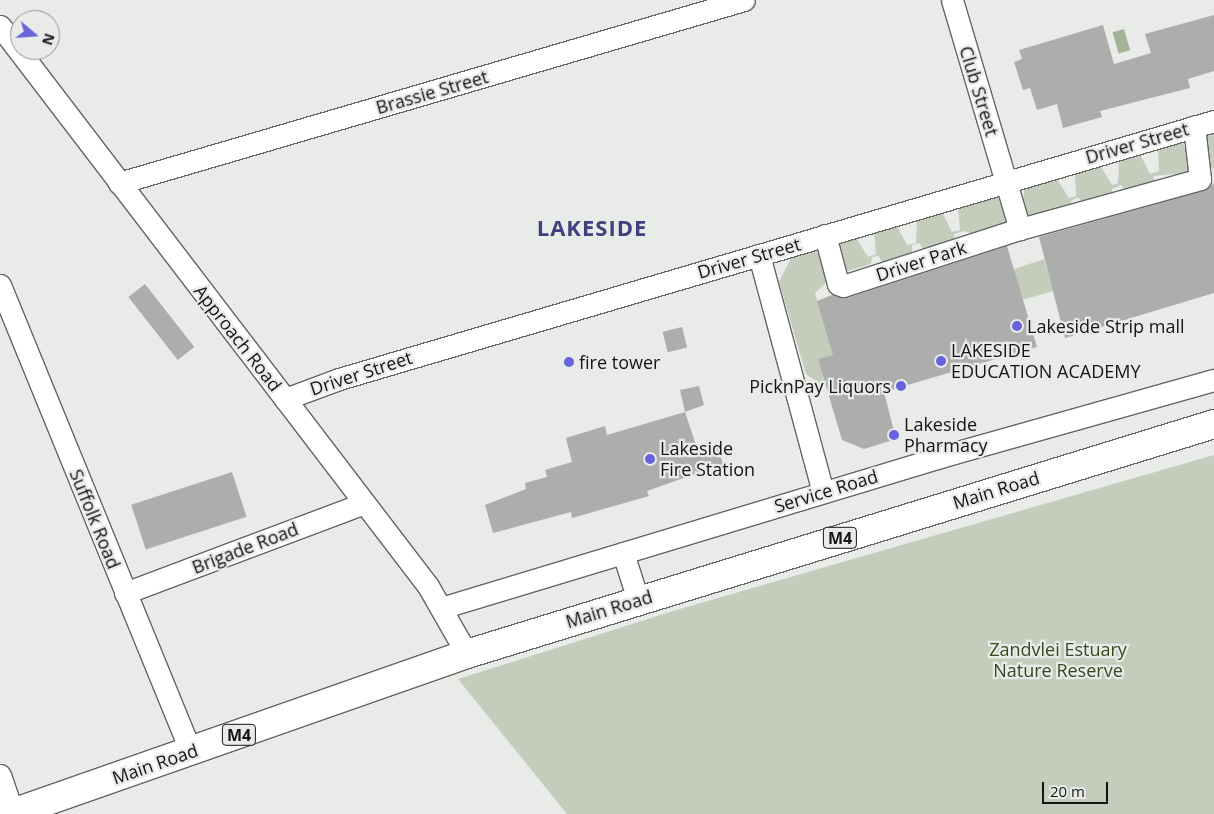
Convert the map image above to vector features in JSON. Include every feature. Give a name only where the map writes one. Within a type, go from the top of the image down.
[{"type":"main road","name":"Main Road","points":[[12,813],[467,654],[1214,424]]},
{"type":"street","name":"Brassie Street","points":[[119,183],[744,0]]},
{"type":"street","name":"Club Street","points":[[952,0],[1018,221]]},
{"type":"street","name":"Approach Road","points":[[0,26],[428,586],[467,654]]},
{"type":"street","name":"Driver Street","points":[[285,399],[339,378],[1204,123]]},
{"type":"street","name":"Driver Park","points":[[826,235],[838,284],[843,286],[1018,221],[1200,179],[1199,160],[1204,123]]},
{"type":"street","points":[[759,255],[823,492]]},
{"type":"street","name":"Suffolk Road","points":[[0,285],[6,314],[191,752]]},
{"type":"street","name":"Service Road","points":[[441,608],[823,492],[1214,380]]},
{"type":"street","name":"Brigade Road","points":[[125,593],[364,503]]},
{"type":"street","points":[[623,553],[638,600]]},
{"type":"street","points":[[0,775],[12,813]]},
{"type":"green space","points":[[1214,132],[1214,168],[1212,169],[1208,168],[1200,136]]},
{"type":"green space","points":[[1182,141],[1192,161],[1191,168],[1185,173],[1154,176],[1153,184],[1126,192],[1121,185],[1112,189],[1112,195],[1081,201],[1078,197],[1071,201],[1071,208],[1032,220],[1023,212],[1024,188],[1057,179],[1069,198],[1076,196],[1075,173],[1100,165],[1112,185],[1118,183],[1119,160],[1140,154],[1150,174],[1159,171],[1158,148]]},
{"type":"green space","points":[[997,197],[1010,215],[1007,224],[983,236],[963,231],[954,234],[954,240],[926,253],[919,243],[912,245],[912,257],[882,263],[879,256],[872,257],[871,264],[844,272],[833,245],[856,238],[868,257],[876,254],[874,232],[897,226],[907,245],[916,243],[917,220],[942,212],[952,232],[960,230],[958,207]]},
{"type":"green space","points":[[820,249],[828,281],[815,293],[827,332],[1044,259],[1053,291],[819,359],[825,384],[820,384],[806,374],[779,282],[791,258]]},
{"type":"green space","name":"Zandvlei Estuary Nature Reserve","points":[[1214,455],[1214,814],[567,814],[458,679],[673,611]]},
{"type":"shaded area","points":[[1124,29],[1130,50],[1119,53],[1112,32]]},
{"type":"building","points":[[1214,15],[1214,71],[1188,79],[1190,88],[1100,111],[1102,117],[1063,128],[1057,104],[1037,110],[1030,88],[1023,90],[1014,62],[1022,59],[1019,50],[1103,25],[1114,64],[1151,53],[1145,34]]},
{"type":"building","points":[[1214,183],[1214,293],[1065,338],[1039,237],[1203,191]]},
{"type":"building","points":[[1007,246],[1037,347],[884,392],[896,439],[864,449],[842,440],[818,359],[833,355],[817,301],[832,295],[847,298]]},
{"type":"building","points":[[145,284],[194,347],[178,360],[128,297]]},
{"type":"building","points":[[682,327],[687,347],[668,352],[663,332]]},
{"type":"building","points":[[699,386],[704,405],[685,412],[680,390]]},
{"type":"building","name":"Lakeside Fire Station","points":[[685,412],[698,451],[717,445],[723,464],[647,491],[649,496],[572,518],[571,512],[493,533],[485,505],[526,489],[525,483],[547,477],[545,470],[572,462],[566,438],[605,426],[607,435]]},
{"type":"building","points":[[232,472],[247,517],[146,549],[131,505]]},
{"type":"place","name":"Lakeside Strip mall","points":[[1017,326]]},
{"type":"place","name":"LAKESIDE EDUCATION ACADEMY","points":[[941,361]]},
{"type":"place","name":"fire tower","points":[[569,362]]},
{"type":"place","name":"PicknPay Liquors","points":[[901,386]]},
{"type":"place","name":"Lakeside Pharmacy","points":[[894,435]]},
{"type":"place","name":"Lakeside Fire Station","points":[[650,459]]},
{"type":"district","name":"LAKESIDE","points":[[592,228]]}]
